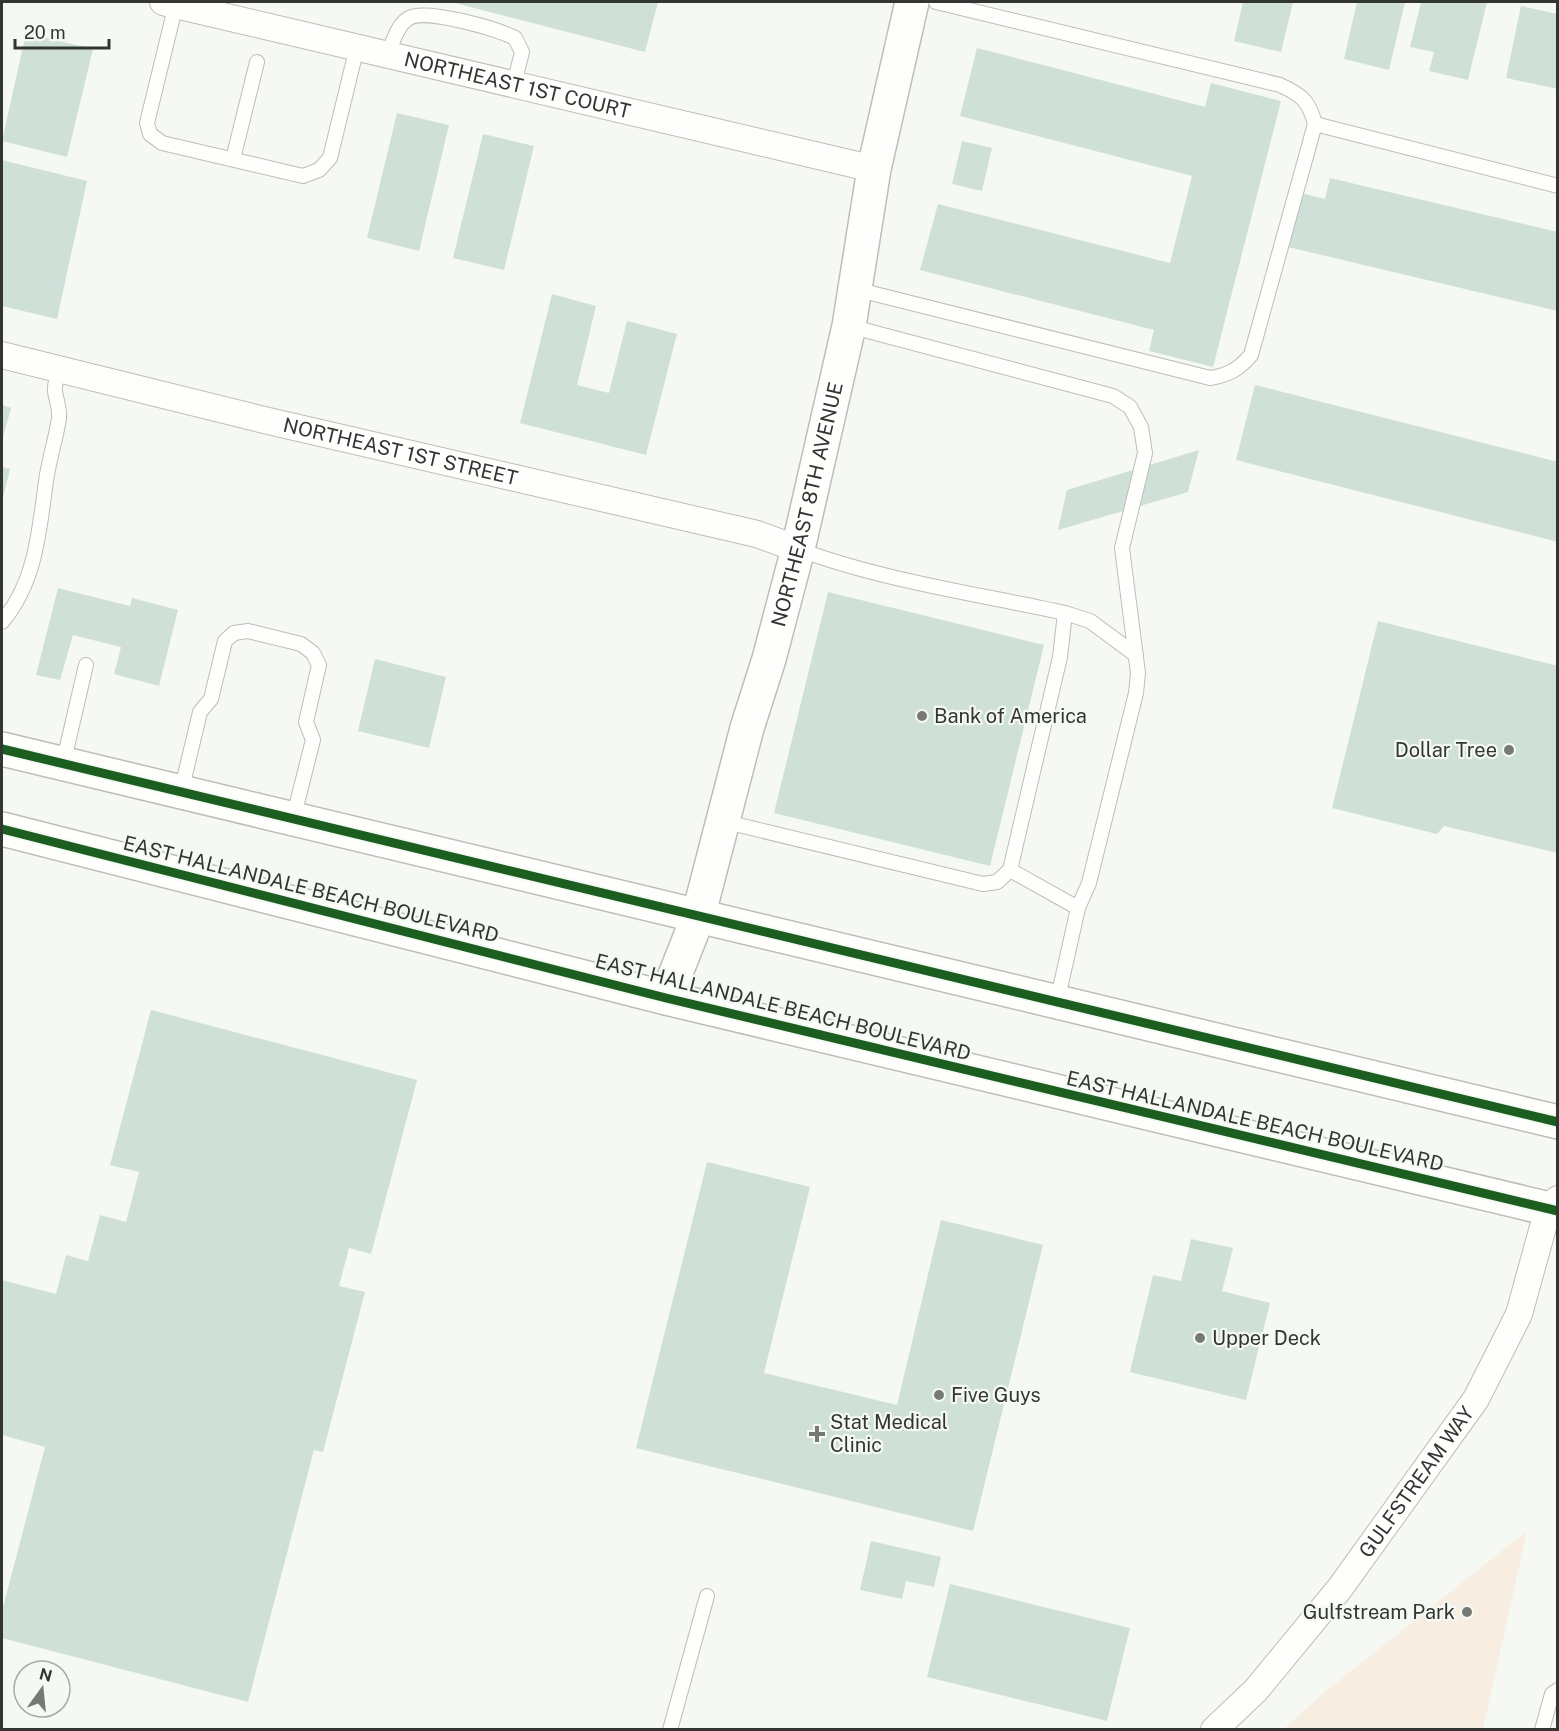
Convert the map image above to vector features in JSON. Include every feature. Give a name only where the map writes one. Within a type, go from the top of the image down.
[{"type":"main road","name":"NORTHEAST 8TH AVENUE","points":[[666,998],[698,916],[798,549],[849,326],[874,169],[912,2]]},
{"type":"main road","points":[[2,749],[1557,1122]]},
{"type":"main road","name":"EAST HALLANDALE BEACH BOULEVARD","points":[[2,829],[666,998],[1554,1206]]},
{"type":"street","name":"NORTHEAST 1ST COURT","points":[[169,3],[225,8],[357,47],[874,169]]},
{"type":"street","name":"NORTHEAST 1ST STREET","points":[[2,355],[268,421],[757,534],[798,549]]},
{"type":"street","name":"GULFSTREAM WAY","points":[[1214,1730],[1256,1690],[1341,1588],[1476,1399],[1519,1314],[1554,1206]]},
{"type":"lane","points":[[855,290],[1210,378],[1224,376],[1240,368],[1251,355],[1315,124],[1310,105],[1297,93],[1280,85],[936,2]]},
{"type":"lane","points":[[169,3],[147,123],[150,134],[162,142],[303,176],[319,170],[330,158],[357,47]]},
{"type":"lane","points":[[388,54],[400,26],[408,18],[429,14],[515,38],[522,52],[514,84]]},
{"type":"lane","points":[[233,159],[257,62]]},
{"type":"lane","points":[[1315,124],[1557,186]]},
{"type":"lane","points":[[849,326],[1113,396],[1131,407],[1141,427],[1145,453],[1122,548],[1138,673],[1136,693],[1089,883],[1078,908],[1057,1002]]},
{"type":"lane","points":[[2,622],[16,604],[27,582],[45,510],[46,482],[59,416],[59,402],[54,390],[60,369]]},
{"type":"lane","points":[[798,549],[826,560],[1065,613],[1090,621],[1136,655]]},
{"type":"lane","points":[[723,821],[983,884],[997,882],[1010,870],[1060,657],[1065,613]]},
{"type":"lane","points":[[181,792],[200,712],[211,699],[225,641],[234,633],[248,631],[301,644],[313,652],[319,665],[306,722],[313,740],[293,819]]},
{"type":"lane","points":[[63,764],[86,665]]},
{"type":"lane","points":[[1010,870],[1078,908]]},
{"type":"lane","points":[[670,1730],[707,1596]]},
{"type":"lane","points":[[1542,1730],[1552,1694],[1557,1690]]},
{"type":"shaded area","name":"Gulfstream Park","points":[[1527,1531],[1483,1729],[1284,1729],[1322,1694]]},
{"type":"building","points":[[451,2],[658,2],[645,52]]},
{"type":"building","points":[[1243,2],[1293,2],[1281,52],[1234,41]]},
{"type":"building","points":[[1357,2],[1405,2],[1389,70],[1344,59]]},
{"type":"building","points":[[1421,2],[1487,2],[1468,80],[1429,71],[1434,52],[1410,47]]},
{"type":"building","points":[[1521,6],[1558,14],[1558,89],[1506,78]]},
{"type":"building","points":[[26,33],[93,49],[67,157],[2,141]]},
{"type":"building","points":[[977,48],[1205,107],[1211,83],[1281,101],[1213,367],[1149,351],[1154,330],[920,270],[938,204],[1170,263],[1192,176],[960,116]]},
{"type":"building","points":[[397,113],[449,125],[419,251],[367,238]]},
{"type":"building","points":[[483,134],[534,146],[504,270],[453,258]]},
{"type":"building","points":[[962,141],[992,148],[982,191],[952,184]]},
{"type":"building","points":[[2,160],[87,181],[57,319],[2,306]]},
{"type":"building","points":[[1330,178],[1558,232],[1558,311],[1288,247],[1301,193],[1325,199]]},
{"type":"building","points":[[552,294],[596,306],[577,385],[609,393],[627,321],[677,334],[646,455],[520,423]]},
{"type":"building","points":[[1255,385],[1558,462],[1558,542],[1236,460]]},
{"type":"building","points":[[2,405],[11,408],[2,441]]},
{"type":"building","points":[[1199,450],[1188,492],[1058,530],[1067,490]]},
{"type":"building","points":[[2,467],[10,469],[2,502]]},
{"type":"building","points":[[58,588],[130,606],[132,598],[178,610],[159,686],[114,674],[121,647],[73,635],[60,680],[36,675]]},
{"type":"building","points":[[828,592],[1044,645],[990,866],[774,813]]},
{"type":"building","points":[[1378,621],[1558,666],[1558,853],[1444,826],[1437,834],[1332,808]]},
{"type":"building","points":[[375,659],[446,677],[429,748],[358,731]]},
{"type":"building","points":[[151,1010],[417,1080],[371,1254],[349,1248],[339,1286],[365,1292],[323,1452],[314,1450],[248,1702],[2,1638],[2,1611],[45,1447],[2,1435],[2,1280],[56,1294],[66,1255],[88,1261],[100,1215],[126,1222],[139,1172],[110,1165]]},
{"type":"building","points":[[707,1162],[810,1187],[764,1373],[897,1405],[941,1220],[1043,1245],[973,1531],[636,1448]]},
{"type":"building","name":"Upper Deck","points":[[1191,1239],[1233,1248],[1222,1291],[1270,1303],[1246,1400],[1130,1372],[1153,1275],[1181,1281]]},
{"type":"building","points":[[871,1541],[941,1557],[934,1587],[906,1581],[902,1599],[860,1590]]},
{"type":"building","points":[[950,1584],[1130,1628],[1107,1721],[927,1677]]},
{"type":"cycle path","points":[[2,749],[1558,1122]]},
{"type":"cycle path","points":[[2,829],[666,998],[1558,1211]]},
{"type":"place","name":"Bank of America","points":[[922,716]]},
{"type":"place","name":"Dollar Tree","points":[[1509,750]]},
{"type":"place","name":"Upper Deck","points":[[1200,1338]]},
{"type":"place","name":"Five Guys","points":[[939,1395]]},
{"type":"place","name":"Stat Medical Clinic","points":[[817,1434]]},
{"type":"place","name":"Gulfstream Park","points":[[1467,1612]]}]
